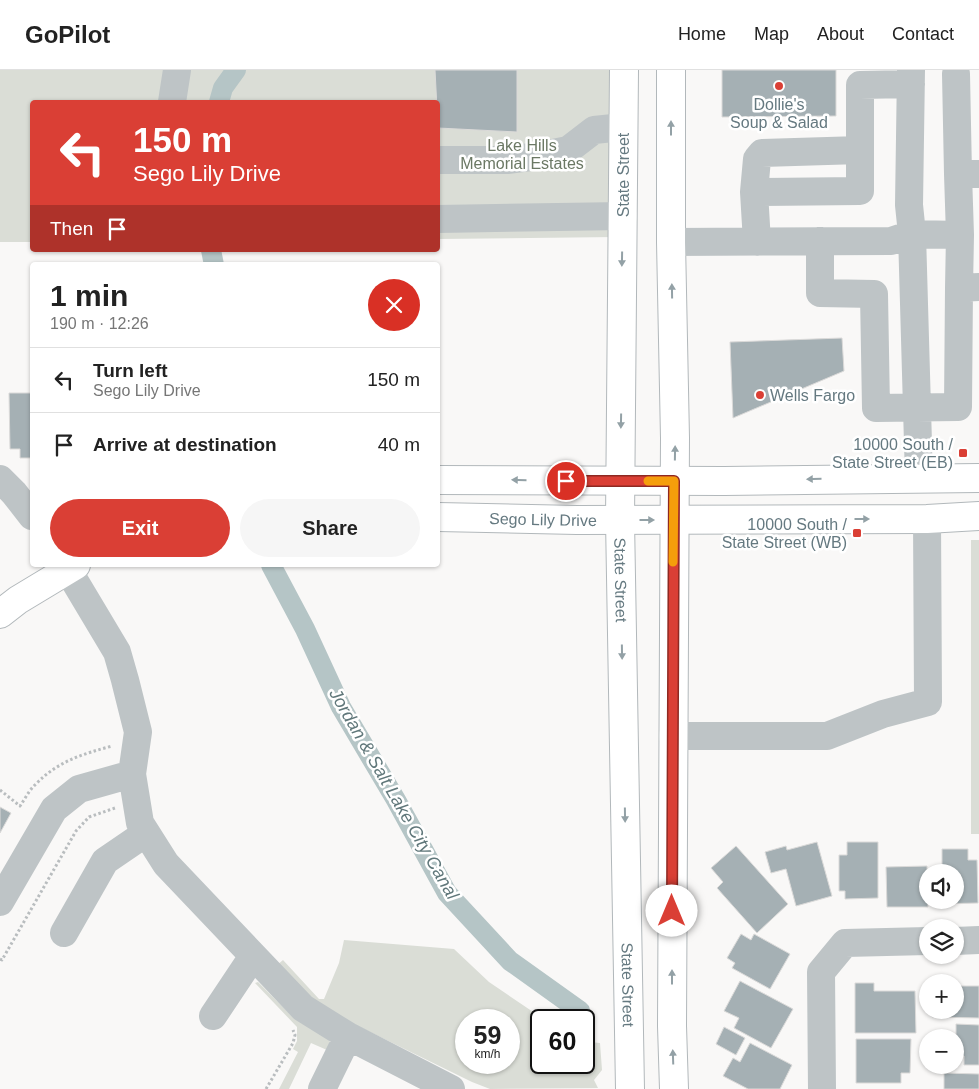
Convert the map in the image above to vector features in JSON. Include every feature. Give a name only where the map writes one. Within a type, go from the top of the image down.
[{"type":"main road","name":"State Street","points":[[624,70],[620,520],[630,1089]]},
{"type":"main road","points":[[670,70],[670,242],[675,438],[672,1026],[674,1089]]},
{"type":"main road","points":[[440,480],[674,481],[979,478]]},
{"type":"main road","name":"Sego Lily Drive","points":[[440,516],[674,520],[927,519],[979,516]]},
{"type":"main road","points":[[0,614],[68,567]]},
{"type":"street","points":[[172,100],[177,70]]},
{"type":"street","points":[[820,241],[820,293],[874,294],[876,408],[958,408],[969,287],[960,235],[969,174],[956,74]]},
{"type":"street","points":[[754,192],[860,191],[860,85],[911,77],[909,205],[912,234],[919,478]]},
{"type":"street","points":[[440,160],[507,160],[538,156],[568,150],[594,130],[623,127]]},
{"type":"street","points":[[757,242],[754,192],[757,159],[762,153],[860,150]]},
{"type":"street","points":[[440,219],[623,216]]},
{"type":"street","points":[[670,242],[891,240],[912,234],[960,235]]},
{"type":"street","points":[[0,479],[30,513]]},
{"type":"street","points":[[673,736],[827,736],[883,714],[928,702],[927,519]]},
{"type":"street","points":[[71,567],[117,652],[138,732],[132,774],[140,823],[166,864],[302,1008],[348,1036],[451,1089]]},
{"type":"street","points":[[0,902],[54,809],[79,789],[132,774]]},
{"type":"street","points":[[64,932],[105,860],[146,833]]},
{"type":"street","points":[[964,941],[979,940]]},
{"type":"street","points":[[822,1089],[821,972],[844,943],[919,941]]},
{"type":"street","points":[[213,1016],[253,956]]},
{"type":"street","points":[[322,1089],[348,1036]]},
{"type":"green space","name":"Lake Hills Memorial Estates","points":[[0,70],[615,70],[616,237],[440,239],[440,100],[30,100],[30,242],[0,242]]},
{"type":"green space","points":[[971,540],[979,540],[979,834],[971,834]]},
{"type":"green space","points":[[344,940],[454,949],[489,982],[530,1010],[530,1074],[595,1074],[595,1042],[600,1043],[602,1070],[594,1080],[598,1088],[490,1089],[456,1074],[520,1074],[520,1009],[455,1009],[455,1074],[321,1008],[276,966],[283,960],[319,999],[324,999],[339,963]]},
{"type":"green space","points":[[258,982],[293,1017],[330,1041],[327,1050],[311,1043],[289,1089],[279,1089],[298,1052],[293,1049],[297,1041],[297,1027],[255,983]]},
{"type":"building","points":[[435,70],[517,70],[517,132],[440,128],[440,100],[437,100]]},
{"type":"building","points":[[722,70],[836,70],[836,116],[722,117]]},
{"type":"building","name":"Wells Fargo","points":[[842,338],[844,371],[733,418],[730,342]]},
{"type":"building","points":[[9,393],[30,393],[30,458],[20,458],[20,449],[10,449]]},
{"type":"building","points":[[0,807],[11,813],[0,833]]},
{"type":"building","points":[[817,842],[832,896],[796,906],[786,869],[771,873],[765,852],[786,846],[787,850]]},
{"type":"building","points":[[847,842],[878,842],[878,898],[845,899],[845,891],[839,891],[839,855],[847,855]]},
{"type":"building","points":[[736,846],[788,904],[757,933],[717,888],[723,882],[711,868]]},
{"type":"building","points":[[942,849],[968,849],[968,860],[977,860],[978,903],[964,903],[964,864],[942,864]]},
{"type":"building","points":[[919,866],[919,907],[887,907],[886,867]]},
{"type":"building","points":[[741,934],[751,940],[754,934],[790,954],[770,989],[732,968],[735,963],[727,958]]},
{"type":"building","points":[[740,981],[793,1009],[771,1048],[734,1028],[739,1018],[724,1011]]},
{"type":"building","points":[[855,983],[874,983],[874,991],[915,991],[916,1033],[855,1033]]},
{"type":"building","points":[[964,986],[979,986],[979,1018],[964,1018]]},
{"type":"building","points":[[956,1024],[979,1025],[979,1065],[964,1065],[964,1029],[956,1029]]},
{"type":"building","points":[[724,1027],[745,1038],[736,1055],[716,1044]]},
{"type":"building","points":[[856,1039],[911,1039],[910,1073],[901,1073],[901,1083],[856,1083]]},
{"type":"building","points":[[750,1043],[792,1065],[780,1089],[748,1089],[723,1076],[733,1058],[740,1062]]},
{"type":"building","points":[[944,1074],[979,1074],[979,1089],[944,1089]]},
{"type":"waterway","name":"Jordan & Salt Lake City Canal","points":[[220,100],[223,88],[236,70]]},
{"type":"waterway","name":"Jordan & Salt Lake City Canal","points":[[211,252],[213,262]]},
{"type":"waterway","name":"Jordan & Salt Lake City Canal","points":[[272,567],[305,629],[341,707],[396,800],[447,893],[510,961],[577,1009]]},
{"type":"slow traffic","points":[[648,481],[674,481],[673,562]]},
{"type":"place","name":"Dollie's Soup & Salad","points":[[779,86]]},
{"type":"place","name":"Wells Fargo","points":[[760,395]]},
{"type":"place","name":"10000 South / State Street (EB)","points":[[963,453]]},
{"type":"place","name":"10000 South / State Street (WB)","points":[[857,533]]},
{"type":"route","points":[[566,481],[674,481],[672,911]]}]
